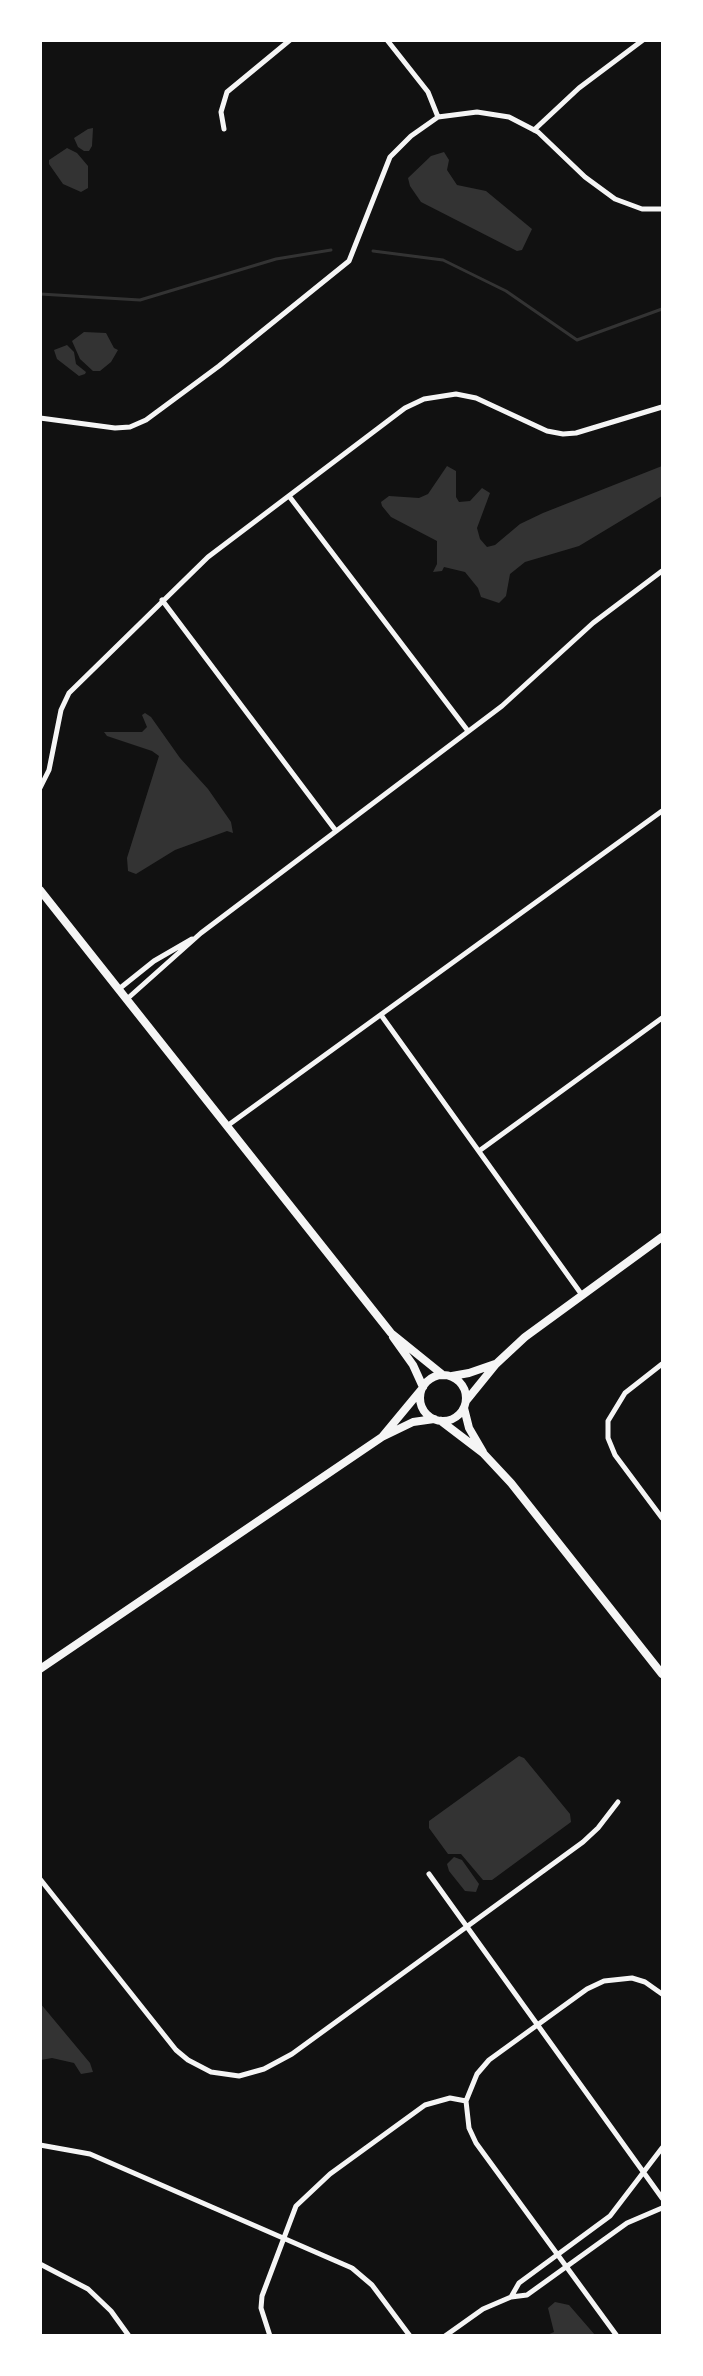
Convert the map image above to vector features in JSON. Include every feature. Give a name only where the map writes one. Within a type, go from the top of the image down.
[{"type":"main road","points":[[40,890],[391,1333],[422,1388],[422,1407],[483,1454],[511,1483],[663,1674]]},
{"type":"main road","points":[[40,1669],[382,1437],[413,1422],[455,1418],[496,1364],[525,1337],[663,1237]]},
{"type":"main road","points":[[391,1333],[461,1384],[469,1428],[483,1454]]},
{"type":"main road","points":[[382,1437],[433,1377],[469,1373],[496,1364]]},
{"type":"street","points":[[224,129],[221,112],[227,92],[290,40]]},
{"type":"street","points":[[387,40],[428,92],[438,117]]},
{"type":"street","points":[[534,130],[579,88],[643,40]]},
{"type":"street","points":[[40,418],[115,428],[130,427],[146,420],[219,366],[349,261],[390,157],[411,136],[438,117],[477,112],[509,117],[534,130],[607,194],[642,209],[663,209]]},
{"type":"street","points":[[40,788],[49,770],[61,710],[69,693],[208,557],[405,408],[424,399],[450,394],[476,398],[547,431],[563,434],[576,433],[663,407]]},
{"type":"street","points":[[289,496],[468,731]]},
{"type":"street","points":[[127,999],[201,933],[517,693],[592,623],[663,571]]},
{"type":"street","points":[[162,600],[336,831]]},
{"type":"street","points":[[227,1126],[663,811]]},
{"type":"street","points":[[118,989],[154,961],[201,933]]},
{"type":"street","points":[[381,1015],[582,1295]]},
{"type":"street","points":[[479,1151],[663,1018]]},
{"type":"street","points":[[663,1364],[625,1393],[608,1421],[608,1438],[615,1455],[663,1518]]},
{"type":"street","points":[[40,1879],[176,2050],[200,2067],[224,2076],[252,2074],[275,2064],[583,1842],[598,1828],[618,1802]]},
{"type":"street","points":[[429,1874],[663,2198]]},
{"type":"street","points":[[616,2336],[476,2143],[469,2128],[466,2101],[477,2074],[489,2060],[587,1989],[604,1981],[632,1978],[645,1982],[663,1994]]},
{"type":"street","points":[[270,2336],[261,2308],[262,2296],[282,2237],[296,2206],[330,2174],[425,2105],[450,2098],[466,2101]]},
{"type":"street","points":[[40,2153],[41,2145],[90,2154],[352,2268],[372,2285],[410,2336]]},
{"type":"street","points":[[511,2297],[519,2283],[610,2216],[663,2148]]},
{"type":"street","points":[[445,2336],[483,2309],[511,2297],[527,2295],[627,2223],[663,2208]]},
{"type":"street","points":[[40,2264],[88,2289],[111,2311],[129,2336]]},
{"type":"shaded area","points":[[93,128],[92,146],[89,151],[84,151],[78,147],[74,138]]},
{"type":"shaded area","points":[[67,148],[77,153],[88,166],[88,188],[81,192],[63,184],[49,164],[49,160]]},
{"type":"shaded area","points":[[444,152],[449,160],[447,170],[457,185],[486,191],[532,229],[522,250],[517,251],[421,202],[410,186],[408,178],[431,156]]},
{"type":"shaded area","points":[[84,332],[106,333],[114,348],[118,350],[111,362],[100,371],[93,371],[80,359],[72,341]]},
{"type":"shaded area","points":[[67,345],[74,352],[76,364],[86,372],[85,374],[79,376],[57,359],[54,350]]},
{"type":"shaded area","points":[[447,466],[456,471],[456,497],[459,502],[470,501],[482,488],[490,493],[477,528],[480,539],[487,547],[495,545],[520,524],[543,513],[662,466],[662,496],[579,546],[525,562],[510,574],[506,596],[499,603],[481,597],[478,588],[465,572],[444,567],[442,571],[433,572],[437,564],[437,541],[391,517],[382,506],[381,502],[389,496],[419,498],[428,494]]},
{"type":"shaded area","points":[[145,713],[151,717],[180,758],[208,789],[231,822],[233,833],[227,831],[175,850],[136,874],[128,871],[127,858],[159,756],[152,751],[107,736],[104,732],[142,732],[147,727],[142,715]]},
{"type":"shaded area","points":[[519,1756],[524,1758],[570,1814],[571,1822],[492,1880],[483,1880],[461,1854],[448,1854],[429,1828],[429,1821]]},
{"type":"shaded area","points":[[454,1857],[462,1860],[479,1884],[476,1892],[465,1891],[449,1871],[447,1864]]},
{"type":"shaded area","points":[[40,2003],[90,2063],[93,2072],[81,2074],[74,2063],[52,2058],[41,2060]]},
{"type":"shaded area","points":[[555,2302],[569,2305],[595,2335],[547,2335],[554,2332],[548,2308]]},
{"type":"waterway","points":[[40,294],[140,300],[276,259],[331,250]]},
{"type":"waterway","points":[[373,251],[443,260],[506,291],[577,340],[662,309]]}]
